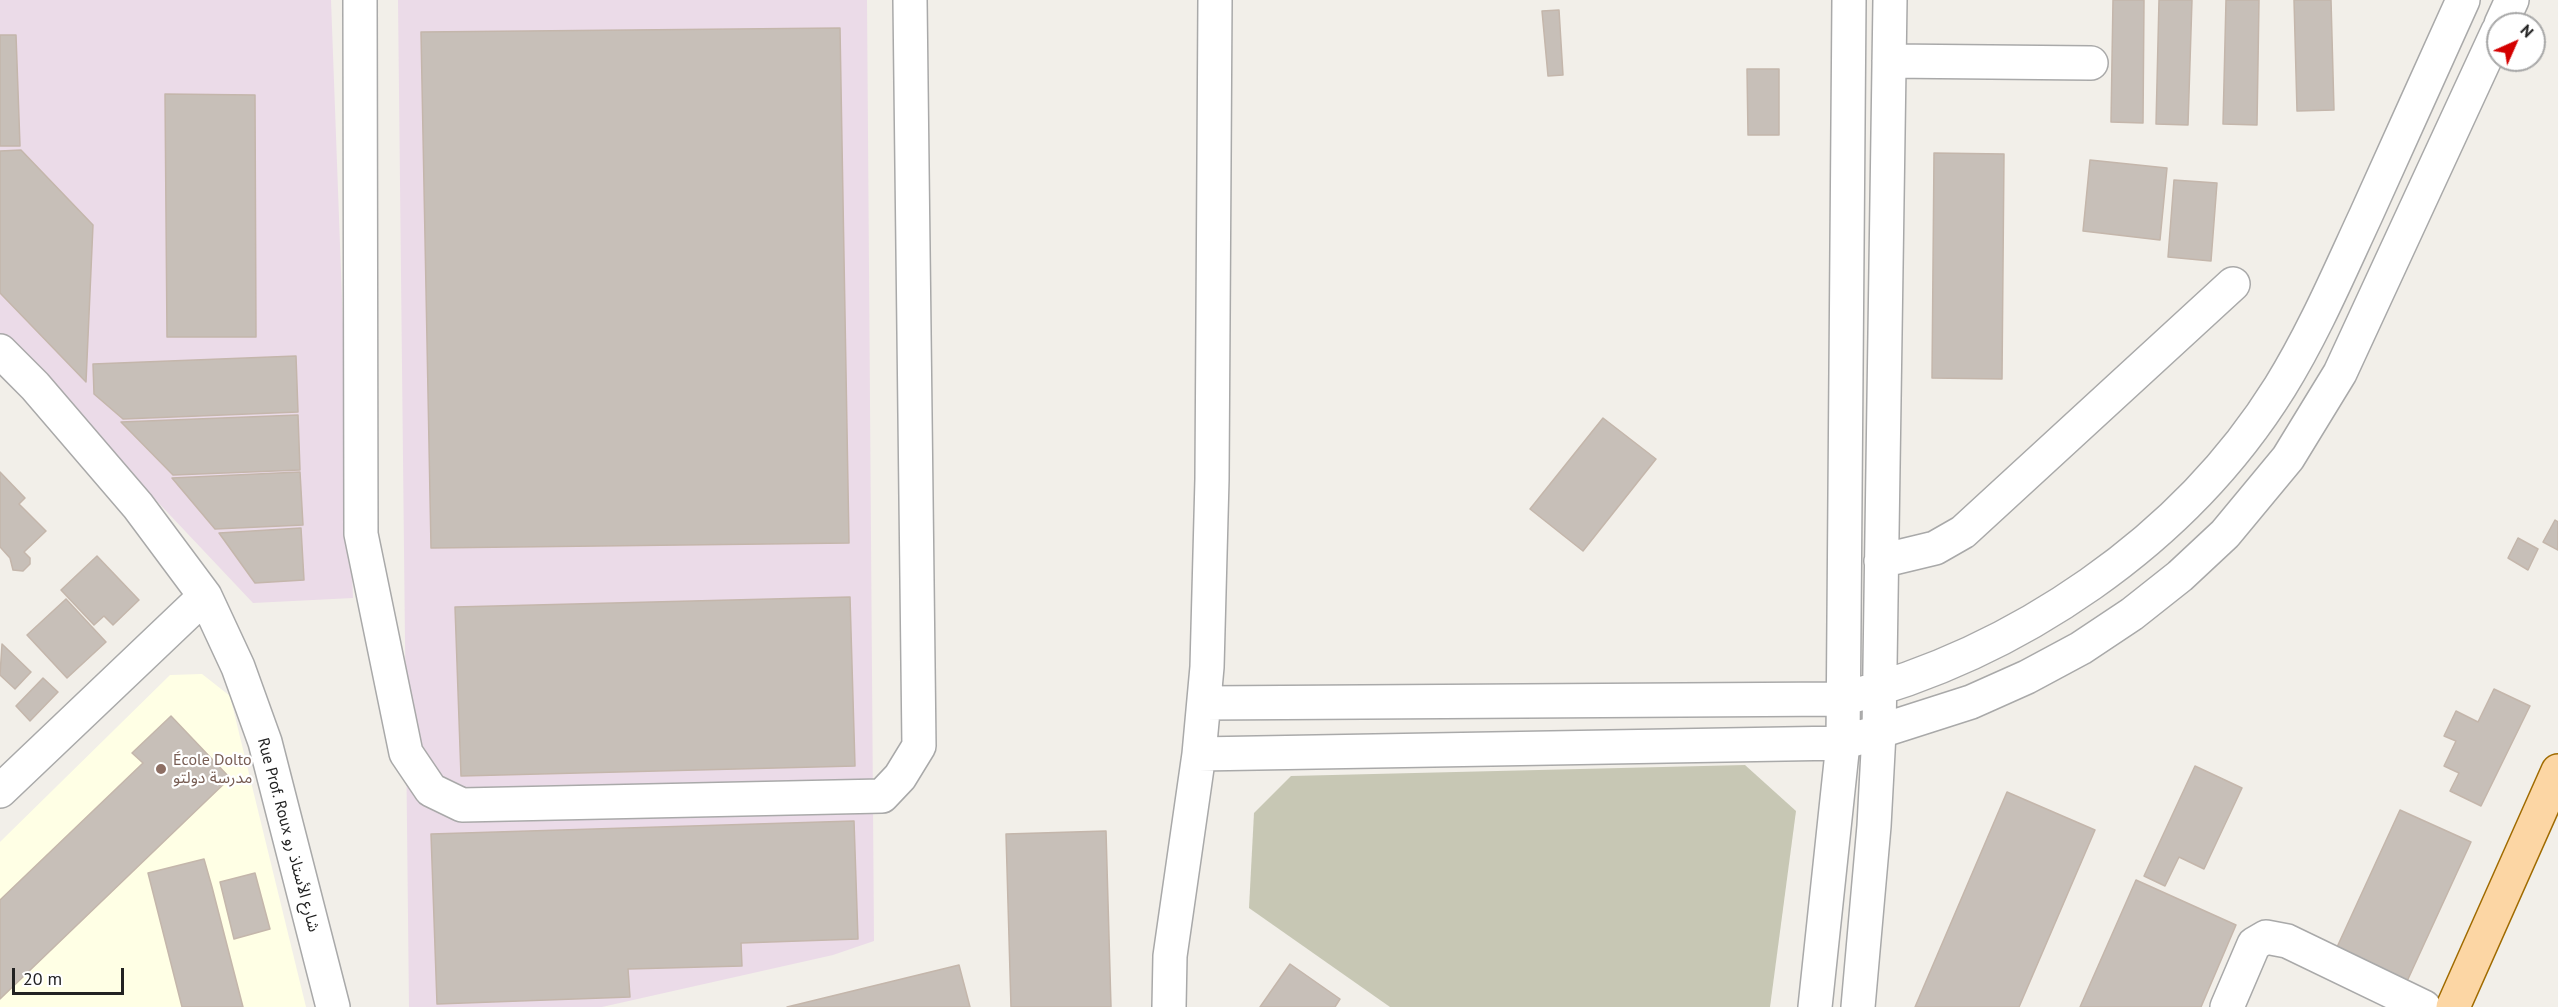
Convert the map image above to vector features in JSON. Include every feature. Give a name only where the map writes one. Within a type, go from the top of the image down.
[{"type":"main road","points":[[2453,1007],[2558,771]]},
{"type":"street","points":[[360,0],[361,534],[406,753],[431,790],[462,805],[882,796],[900,777],[918,746],[910,0]]},
{"type":"street","points":[[1169,1007],[1170,957],[1199,754],[1204,703],[1212,511],[1215,0]]},
{"type":"street","points":[[1815,1007],[1843,742],[1848,0]]},
{"type":"street","points":[[1858,1007],[1873,849],[1879,733],[1890,0]]},
{"type":"street","points":[[1204,703],[1842,699],[1880,689],[2018,628],[2082,588],[2136,549],[2172,518],[2215,474],[2249,432],[2319,319],[2463,0]]},
{"type":"street","points":[[1199,754],[1843,742],[1879,733],[1971,702],[2027,677],[2081,648],[2132,614],[2195,562],[2258,497],[2288,458],[2340,373],[2486,57]]},
{"type":"street","points":[[1889,61],[2091,63]]},
{"type":"street","points":[[1881,561],[1935,548],[1963,532],[2233,284]]},
{"type":"street","name":"Rue Prof. Roux شارع الأستاذ رو","points":[[0,351],[35,386],[138,506],[205,596],[238,667],[265,742],[333,1007]]},
{"type":"street","points":[[2300,352],[2340,373]]},
{"type":"street","points":[[0,791],[205,596]]},
{"type":"street","points":[[2227,1007],[2254,944],[2266,937],[2287,941],[2424,1007]]},
{"type":"shaded area","points":[[0,0],[331,0],[353,598],[253,603],[0,335]]},
{"type":"shaded area","points":[[398,0],[867,0],[874,941],[833,955],[602,1007],[409,1007]]},
{"type":"shaded area","name":"École Dolto مدرسة دولتو","points":[[202,674],[230,696],[306,1007],[0,1007],[0,842],[170,675]]},
{"type":"shaded area","points":[[1745,765],[1796,811],[1770,1007],[1390,1007],[1249,908],[1254,813],[1291,776]]},
{"type":"building","points":[[2113,0],[2144,0],[2143,123],[2111,122]]},
{"type":"building","points":[[2159,0],[2192,0],[2188,125],[2156,124]]},
{"type":"building","points":[[2226,0],[2259,0],[2257,125],[2223,124]]},
{"type":"building","points":[[2294,0],[2331,0],[2334,110],[2297,111]]},
{"type":"building","points":[[1559,10],[1563,75],[1548,76],[1542,11]]},
{"type":"building","points":[[840,28],[849,543],[431,548],[421,32]]},
{"type":"building","points":[[0,35],[16,35],[20,146],[0,146]]},
{"type":"building","points":[[1747,69],[1779,69],[1779,135],[1748,135]]},
{"type":"building","points":[[165,94],[255,95],[256,337],[167,337]]},
{"type":"building","points":[[21,150],[93,225],[86,382],[0,293],[0,151]]},
{"type":"building","points":[[1934,153],[2004,154],[2002,379],[1932,378]]},
{"type":"building","points":[[2090,160],[2167,168],[2160,240],[2083,231]]},
{"type":"building","points":[[2174,180],[2217,183],[2211,261],[2168,257]]},
{"type":"building","points":[[296,356],[298,412],[123,419],[94,394],[93,364]]},
{"type":"building","points":[[298,415],[300,470],[173,475],[121,422]]},
{"type":"building","points":[[1603,418],[1656,459],[1583,551],[1530,509]]},
{"type":"building","points":[[0,472],[25,498],[19,504],[46,531],[24,552],[30,558],[30,564],[23,571],[13,570],[10,558],[0,547]]},
{"type":"building","points":[[300,472],[303,525],[215,529],[172,478]]},
{"type":"building","points":[[2555,520],[2558,522],[2558,550],[2543,542]]},
{"type":"building","points":[[301,528],[304,580],[255,583],[219,533]]},
{"type":"building","points":[[2518,538],[2538,549],[2528,570],[2508,558]]},
{"type":"building","points":[[97,556],[139,600],[113,625],[104,616],[94,625],[61,590]]},
{"type":"building","points":[[850,597],[855,766],[461,776],[455,607]]},
{"type":"building","points":[[66,599],[106,642],[67,678],[27,635]]},
{"type":"building","points":[[2,644],[31,672],[15,689],[0,675]]},
{"type":"building","points":[[43,678],[58,692],[30,721],[16,706]]},
{"type":"building","points":[[2494,689],[2530,706],[2481,806],[2450,791],[2459,773],[2444,766],[2456,741],[2444,736],[2456,711],[2478,722]]},
{"type":"building","points":[[171,716],[230,778],[0,999],[0,900],[143,763],[132,753]]},
{"type":"building","points":[[2195,766],[2242,788],[2204,869],[2179,857],[2165,886],[2144,876]]},
{"type":"building","points":[[2007,792],[2095,830],[2019,1007],[1915,1007]]},
{"type":"building","points":[[2400,810],[2471,842],[2403,990],[2332,958]]},
{"type":"building","points":[[854,821],[858,939],[741,943],[742,966],[628,969],[630,997],[437,1004],[431,834]]},
{"type":"building","points":[[1106,831],[1111,1007],[1011,1007],[1006,834]]},
{"type":"building","points":[[204,859],[243,1007],[182,1007],[148,873]]},
{"type":"building","points":[[255,873],[270,929],[234,939],[220,882]]},
{"type":"building","points":[[2136,880],[2236,925],[2201,1007],[2080,1007]]},
{"type":"building","points":[[1290,964],[1340,999],[1335,1007],[1260,1007]]},
{"type":"building","points":[[959,965],[970,1007],[787,1007]]},
{"type":"place","name":"École Dolto مدرسة دولتو","points":[[161,769]]}]
